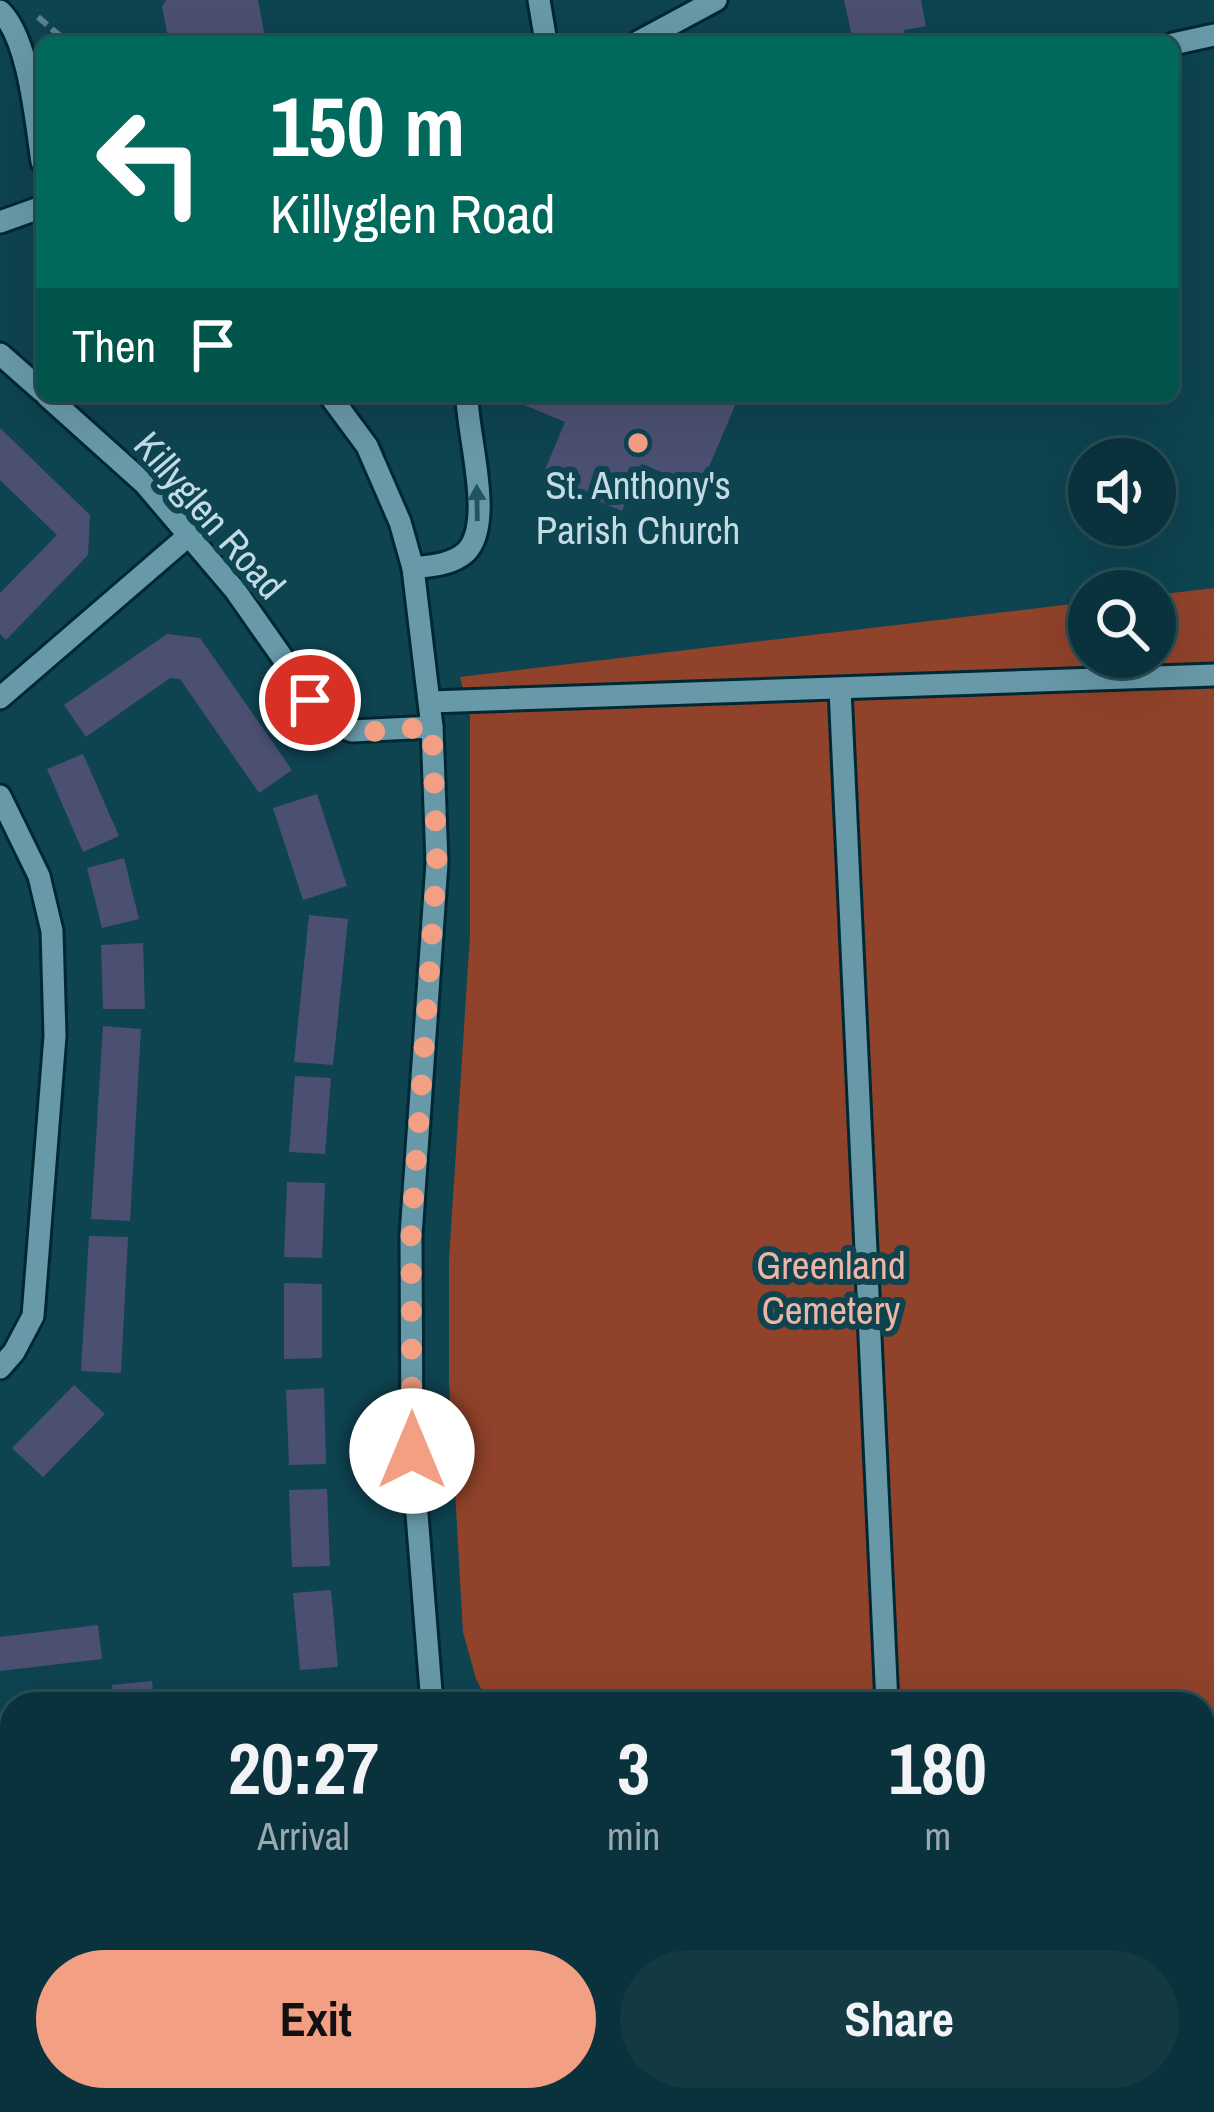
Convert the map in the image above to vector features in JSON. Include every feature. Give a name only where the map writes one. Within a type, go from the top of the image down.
[{"type":"street","points":[[539,0],[545,36]]},
{"type":"street","points":[[650,36],[716,0]]},
{"type":"street","points":[[0,11],[11,22],[36,120]]},
{"type":"street","points":[[1179,43],[1214,34]]},
{"type":"street","points":[[0,222],[36,209]]},
{"type":"street","name":"Killyglen Road","points":[[0,354],[36,386]]},
{"type":"street","name":"Killyglen Road","points":[[54,402],[145,484],[235,590],[328,722],[352,731],[432,727]]},
{"type":"street","points":[[334,402],[367,446],[400,522],[412,568],[432,727],[437,863],[411,1234],[412,1451],[431,1692]]},
{"type":"street","points":[[412,568],[460,556],[477,528],[479,499],[468,402]]},
{"type":"street","points":[[0,698],[188,536]]},
{"type":"street","points":[[430,702],[1214,675]]},
{"type":"street","points":[[840,689],[885,1692]]},
{"type":"street","points":[[0,796],[39,877],[52,931],[55,1036],[32,1316],[0,1368]]},
{"type":"path","points":[[32,12],[60,36]]},
{"type":"green space","name":"Greenland Cemetery","points":[[1214,588],[1214,1692],[483,1692],[463,1632],[449,1384],[449,1259],[470,935],[470,716],[460,677],[1068,605],[1068,678],[1176,678],[1176,593]]},
{"type":"building","points":[[166,0],[258,0],[265,36],[168,36],[162,7]]},
{"type":"building","points":[[844,0],[921,0],[926,26],[904,30],[906,36],[852,36]]},
{"type":"building","name":"St. Anthony's Parish Church","points":[[517,402],[737,402],[700,488],[642,464],[622,511],[542,477],[565,422]]},
{"type":"building","points":[[0,428],[90,515],[88,555],[6,640],[0,634],[0,593],[57,535],[0,480]]},
{"type":"building","points":[[167,634],[200,638],[292,770],[259,793],[180,679],[170,678],[86,737],[64,705]]},
{"type":"building","points":[[83,754],[119,836],[83,852],[47,769]]},
{"type":"building","points":[[317,794],[347,886],[303,900],[273,808]]},
{"type":"building","points":[[124,858],[139,919],[102,928],[87,868]]},
{"type":"building","points":[[309,915],[348,919],[333,1065],[294,1062]]},
{"type":"building","points":[[143,943],[145,1009],[103,1009],[101,945]]},
{"type":"building","points":[[103,1026],[141,1029],[130,1221],[91,1219]]},
{"type":"building","points":[[295,1076],[331,1078],[325,1154],[289,1152]]},
{"type":"building","points":[[287,1182],[325,1183],[322,1258],[284,1257]]},
{"type":"building","points":[[89,1236],[128,1237],[121,1373],[81,1371]]},
{"type":"building","points":[[284,1283],[322,1284],[322,1358],[284,1359]]},
{"type":"building","points":[[74,1385],[105,1414],[43,1477],[12,1448]]},
{"type":"building","points":[[324,1388],[326,1464],[289,1465],[286,1390]]},
{"type":"building","points":[[327,1489],[330,1566],[292,1567],[289,1490]]},
{"type":"building","points":[[331,1590],[338,1667],[300,1670],[293,1593]]},
{"type":"building","points":[[98,1625],[102,1659],[0,1671],[0,1637]]},
{"type":"building","points":[[152,1681],[153,1692],[113,1692],[112,1685]]},
{"type":"place","name":"St. Anthony's Parish Church","points":[[638,443]]},
{"type":"route","points":[[310,700],[328,722],[343,730],[432,727],[437,863],[411,1234],[412,1451]]}]
